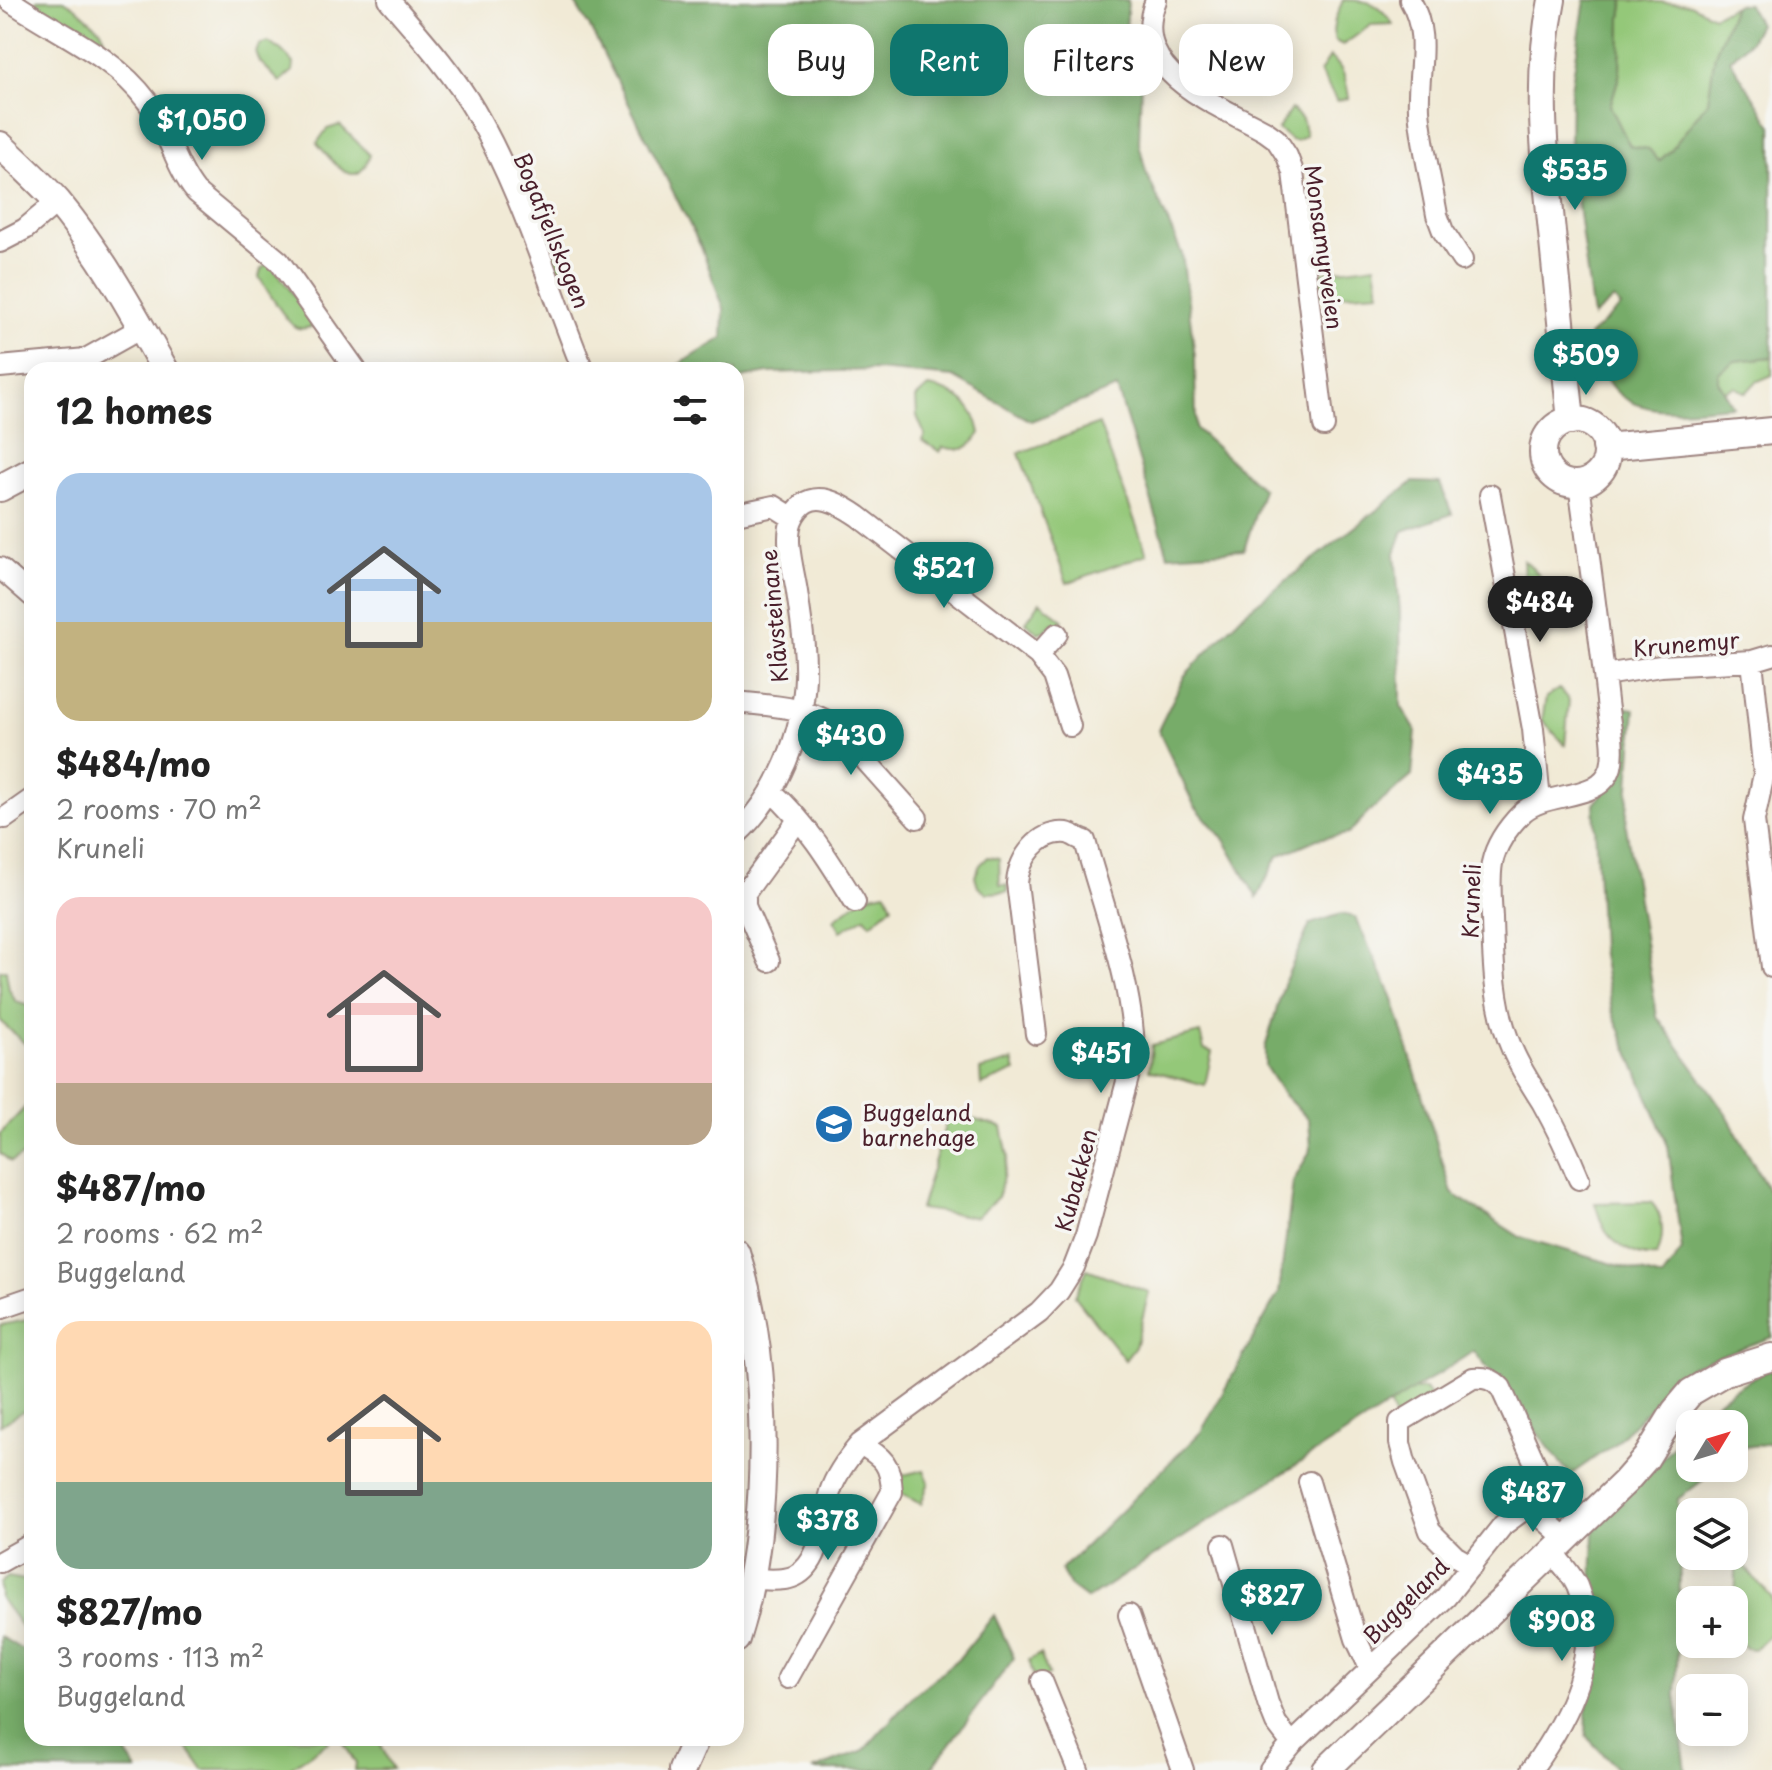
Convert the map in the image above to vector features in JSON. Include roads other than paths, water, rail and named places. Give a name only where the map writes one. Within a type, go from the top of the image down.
[{"type":"street","points":[[9,0],[116,67],[148,102],[185,178],[196,192],[279,261],[350,362]]},
{"type":"street","name":"Bogafjellskogen","points":[[389,0],[474,109],[514,187],[580,362]]},
{"type":"street","name":"Monsamyrveien","points":[[1156,0],[1150,18],[1149,36],[1169,74],[1265,131],[1276,139],[1287,156],[1296,195],[1324,426]]},
{"type":"street","points":[[1410,0],[1422,29],[1419,112],[1437,215],[1443,231],[1462,260]]},
{"type":"street","points":[[1552,0],[1541,95],[1545,166],[1571,421]]},
{"type":"street","points":[[0,145],[57,202],[105,265],[143,327],[160,362]]},
{"type":"street","points":[[0,242],[25,229],[57,202]]},
{"type":"street","points":[[54,362],[86,359],[143,327]]},
{"type":"street","points":[[0,367],[24,365]]},
{"type":"street","points":[[1571,421],[1590,424],[1606,447],[1603,467],[1588,481],[1579,484],[1559,480],[1551,474],[1543,456],[1543,446],[1553,429],[1571,421]]},
{"type":"street","points":[[1606,447],[1772,431]]},
{"type":"street","points":[[0,488],[24,475]]},
{"type":"street","name":"Kruneli","points":[[1579,484],[1613,754],[1610,770],[1604,781],[1594,788],[1540,801],[1526,810],[1511,825],[1492,862],[1493,961],[1497,995],[1511,1047],[1553,1122],[1579,1179]]},
{"type":"street","points":[[1490,495],[1533,729],[1540,801]]},
{"type":"street","name":"Klåvsteinane","points":[[744,828],[771,791],[785,764],[802,709],[804,651],[790,528],[800,508],[819,498],[835,501],[1038,655],[1054,676],[1070,726]]},
{"type":"street","name":"Klåvsteinane","points":[[744,512],[774,506],[793,518]]},
{"type":"street","points":[[0,568],[24,589]]},
{"type":"street","points":[[1038,655],[1057,634]]},
{"type":"street","name":"Krunemyr","points":[[1604,675],[1661,666],[1752,661],[1772,655]]},
{"type":"street","points":[[1752,661],[1764,774],[1754,820],[1772,967]]},
{"type":"street","points":[[744,703],[802,709]]},
{"type":"street","name":"Klåvsteinane","points":[[802,709],[834,725],[917,818]]},
{"type":"street","points":[[771,791],[785,803],[825,853],[855,902]]},
{"type":"street","points":[[5,818],[24,805]]},
{"type":"street","points":[[769,961],[745,906],[745,893],[798,820]]},
{"type":"street","name":"Kubakken","points":[[751,1579],[791,1578],[809,1564],[815,1554],[831,1489],[846,1460],[860,1444],[1039,1312],[1067,1279],[1086,1236],[1134,1055],[1134,1029],[1085,841],[1068,833],[1046,836],[1027,853],[1018,869],[1017,883],[1036,1034]]},
{"type":"street","points":[[744,1284],[754,1325],[763,1414],[759,1512],[751,1579],[744,1607]]},
{"type":"street","points":[[0,1308],[24,1300]]},
{"type":"street","points":[[1326,1770],[1639,1466],[1691,1392],[1725,1372],[1772,1357]]},
{"type":"street","name":"Buggeland","points":[[1270,1770],[1292,1744],[1446,1597],[1472,1566],[1503,1525],[1529,1506],[1539,1482],[1538,1470],[1501,1388],[1484,1377],[1473,1378],[1400,1422],[1400,1443],[1405,1462],[1430,1531],[1455,1556],[1472,1566]]},
{"type":"street","points":[[788,1678],[892,1492],[891,1473],[879,1455],[860,1444]]},
{"type":"street","points":[[1309,1482],[1356,1639],[1370,1668]]},
{"type":"street","points":[[1529,1506],[1558,1545],[1576,1584],[1587,1632],[1586,1657],[1579,1687],[1548,1746],[1531,1770]]},
{"type":"street","points":[[1223,1545],[1268,1703],[1276,1723],[1292,1744]]},
{"type":"street","points":[[0,1562],[24,1555]]},
{"type":"street","points":[[1129,1615],[1183,1770]]},
{"type":"street","points":[[1042,1681],[1078,1770]]},
{"type":"street","points":[[682,1770],[692,1746]]},
{"type":"place","name":"Buggeland barnehage","points":[[834,1124]]}]
